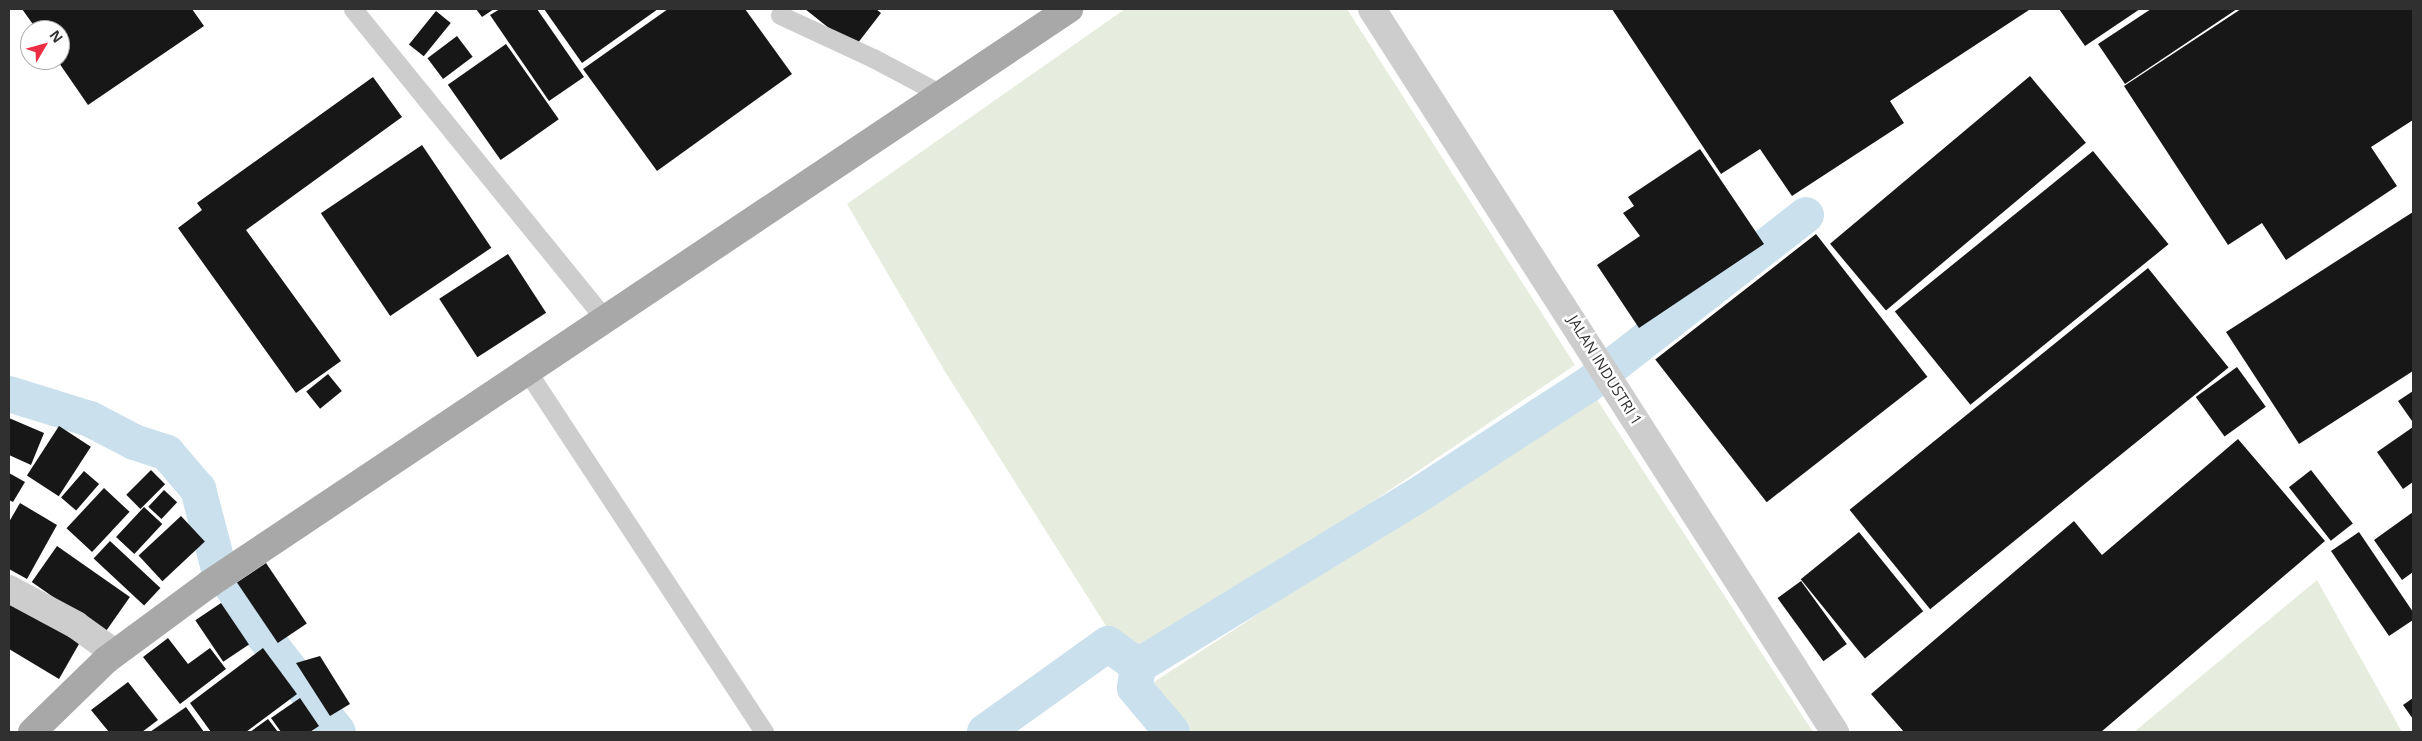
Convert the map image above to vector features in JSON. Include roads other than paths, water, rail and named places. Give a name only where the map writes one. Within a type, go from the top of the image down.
[{"type":"main road","points":[[32,732],[115,653],[219,577],[1069,9]]},
{"type":"street","name":"JALAN INDUSTRI 1","points":[[1372,9],[1588,341],[1835,732]]},
{"type":"street","points":[[9,589],[76,625],[115,653]]},
{"type":"lane","points":[[353,9],[605,319]]},
{"type":"lane","points":[[780,15],[873,58],[941,94]]},
{"type":"lane","points":[[527,371],[764,732]]},
{"type":"waterway","points":[[985,732],[1108,644],[1138,666],[1412,499],[1589,384],[1806,215]]},
{"type":"waterway","points":[[9,394],[90,419],[134,442],[167,453],[198,489],[218,565],[264,636],[338,732]]},
{"type":"waterway","points":[[1138,666],[1135,688],[1172,732]]}]
